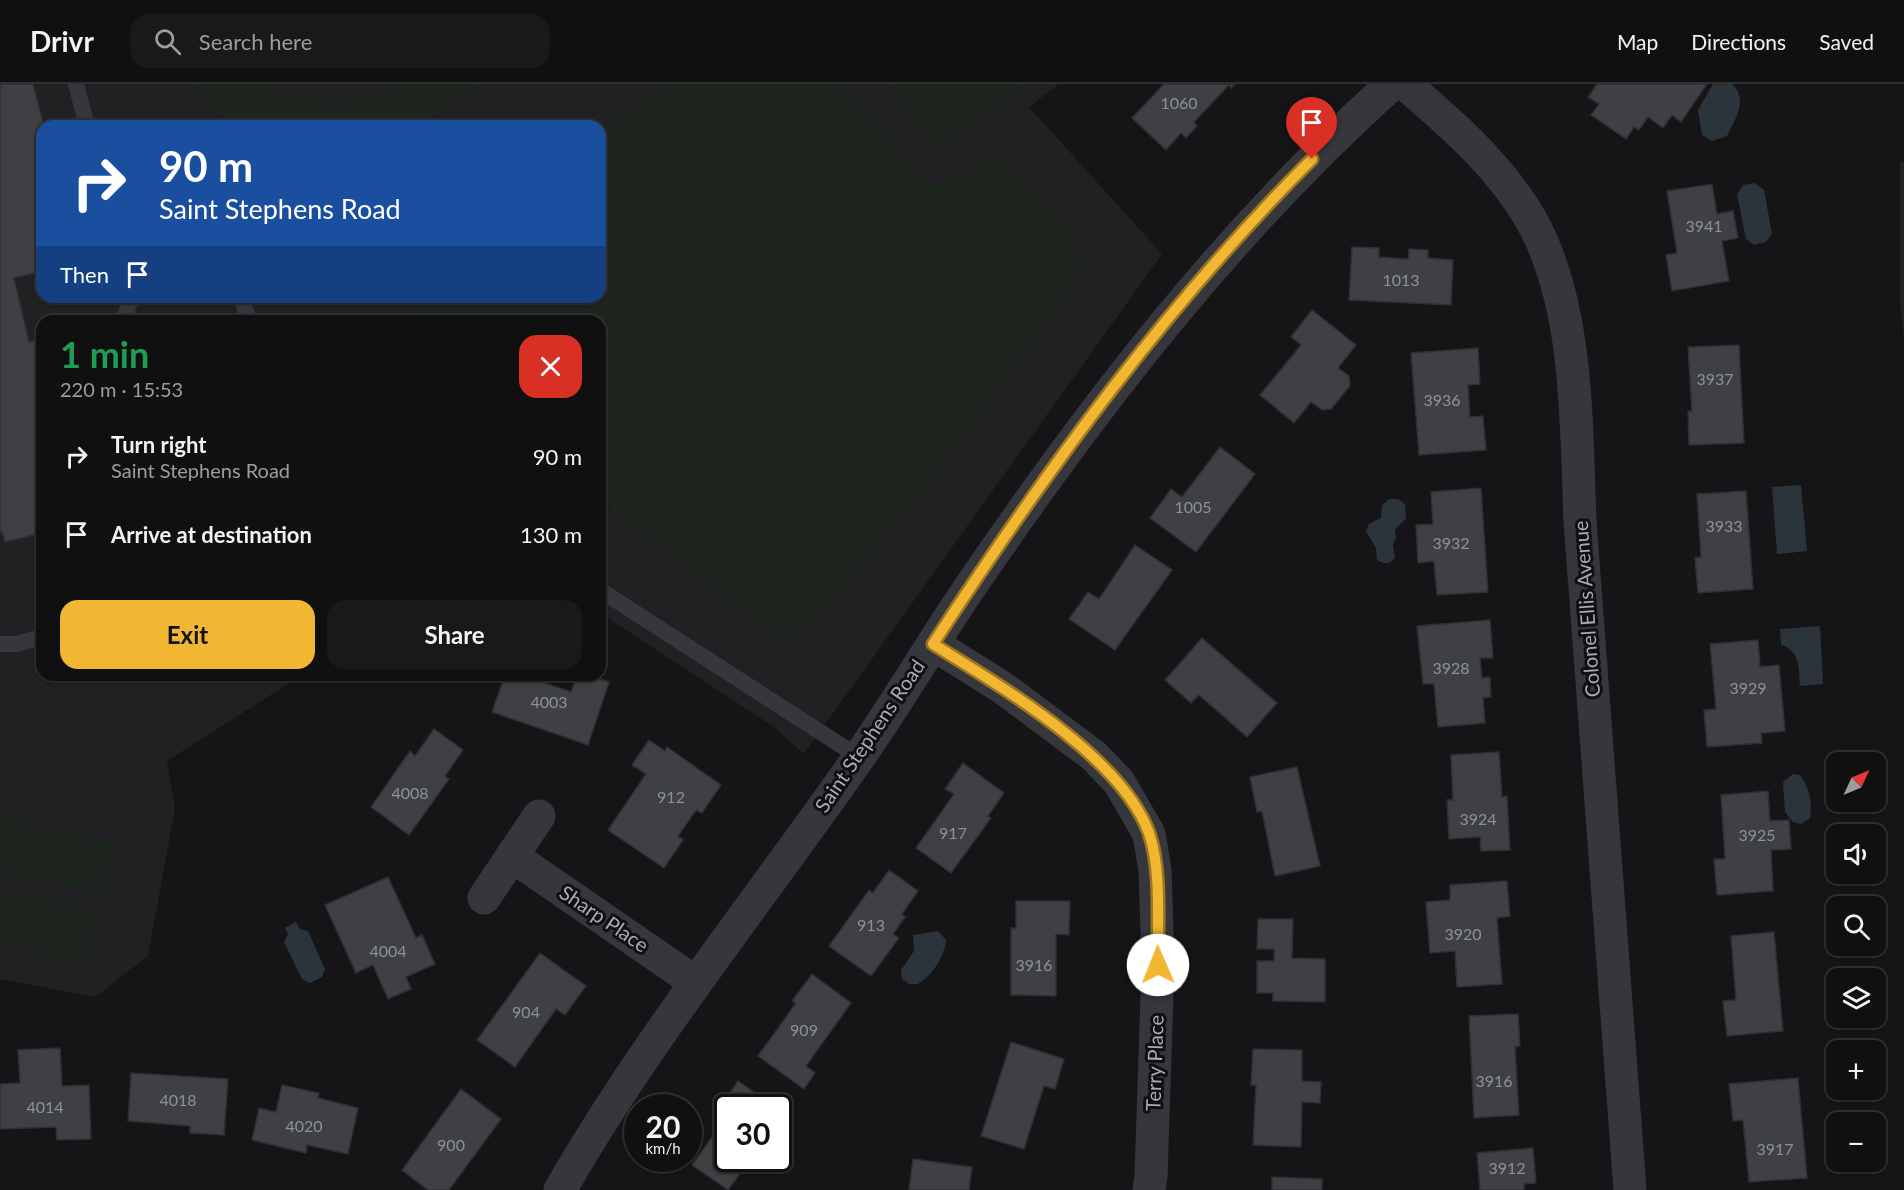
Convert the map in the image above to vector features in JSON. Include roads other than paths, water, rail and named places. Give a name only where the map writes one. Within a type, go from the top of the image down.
[{"type":"street","name":"Saint Stephens Road","points":[[560,1190],[602,1117],[695,982],[859,758],[933,644],[1080,429],[1148,343],[1270,201],[1340,131],[1392,84]]},
{"type":"street","name":"Colonel Ellis Avenue","points":[[1405,84],[1460,131],[1488,160],[1515,196],[1539,237],[1558,287],[1566,329],[1575,416],[1580,520],[1630,1190]]},
{"type":"street","name":"Terry Place","points":[[933,644],[1003,688],[1094,756],[1119,782],[1136,806],[1149,834],[1155,870],[1158,965],[1149,1190]]},
{"type":"street","points":[[484,898],[539,816]]},
{"type":"street","name":"Sharp Place","points":[[512,856],[695,982]]},
{"type":"lane","points":[[76,84],[85,120]]},
{"type":"lane","points":[[606,594],[859,758]]},
{"type":"lane","points":[[0,644],[16,644],[36,639]]}]
